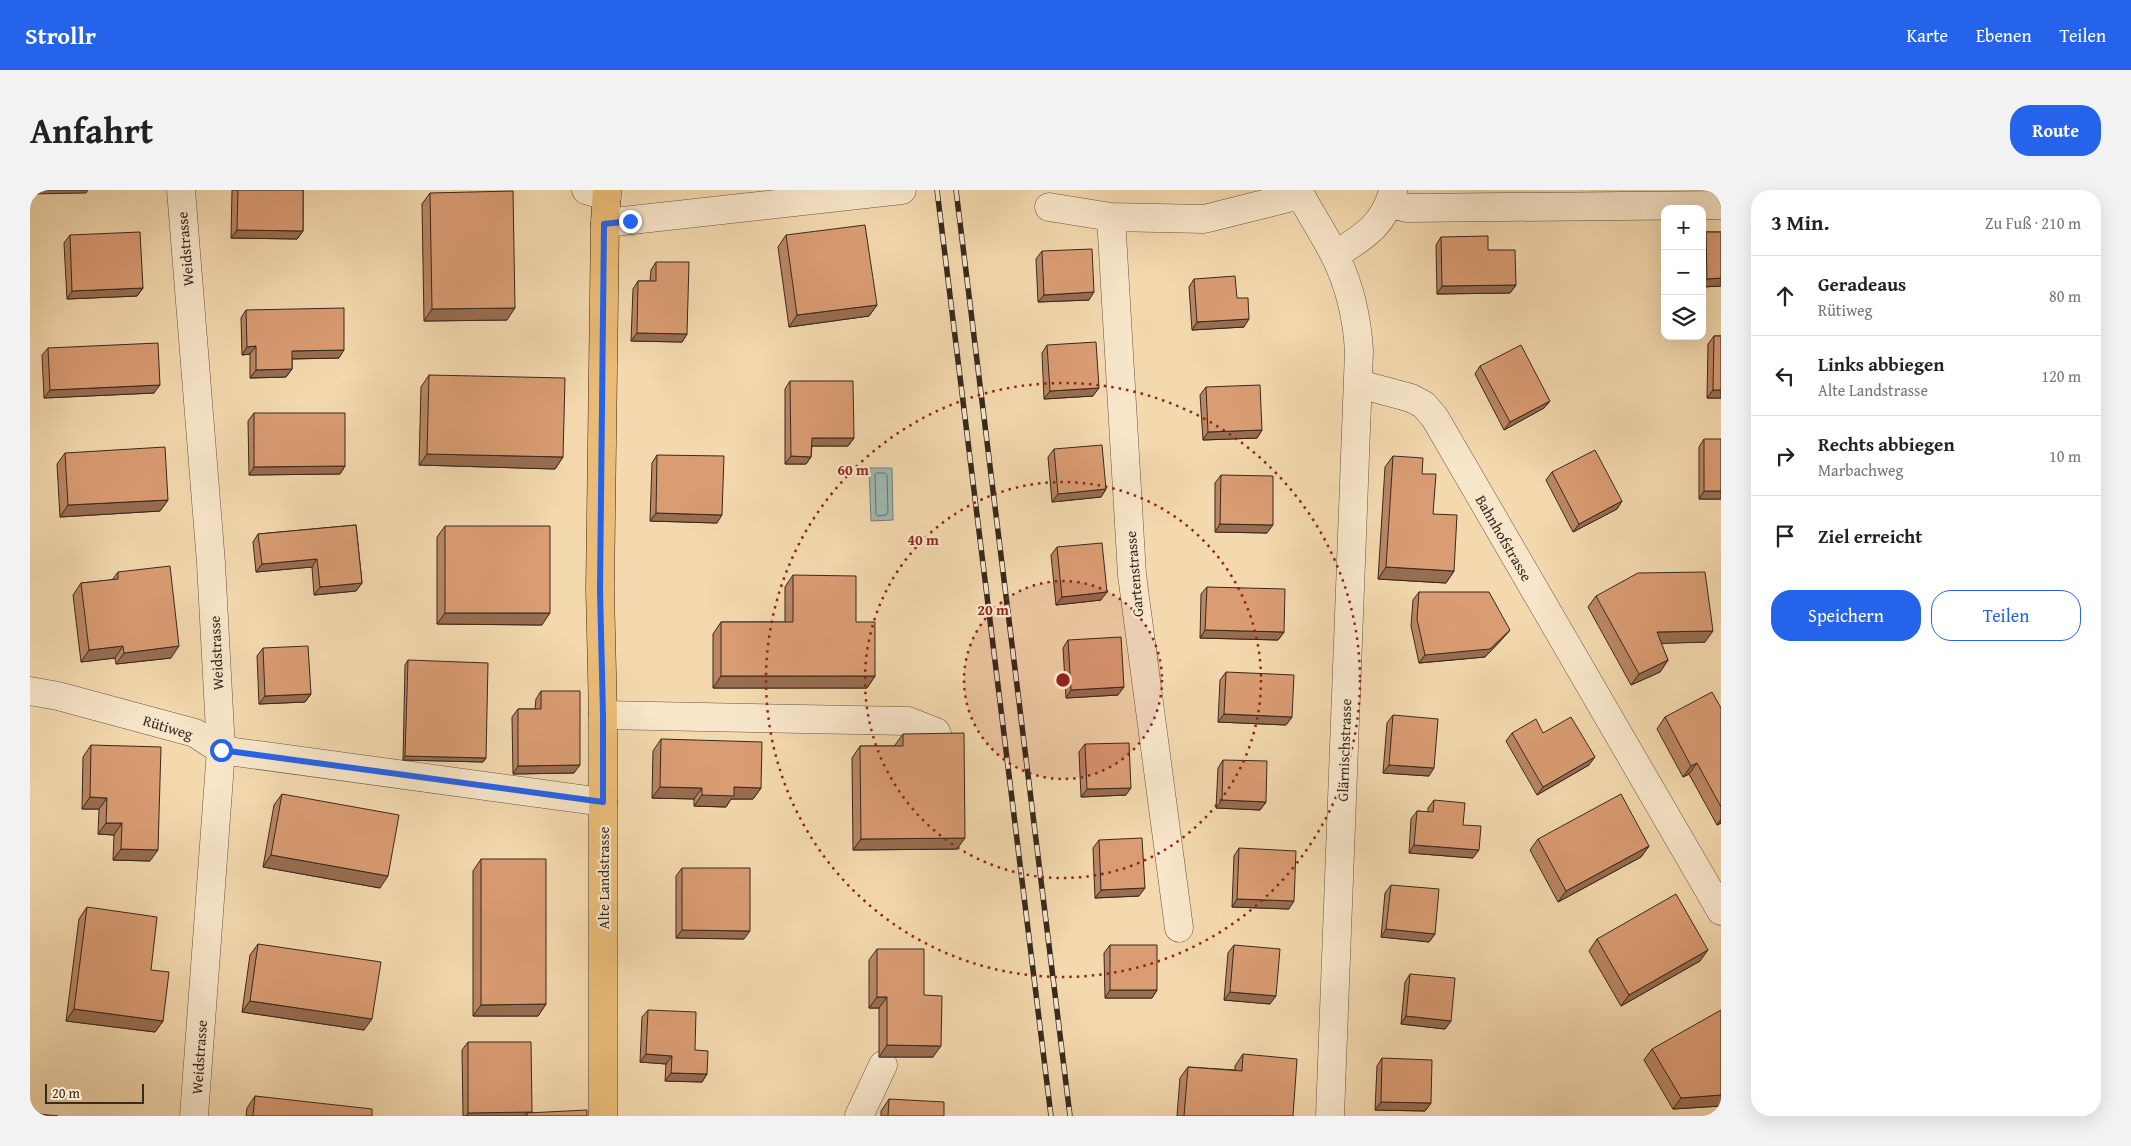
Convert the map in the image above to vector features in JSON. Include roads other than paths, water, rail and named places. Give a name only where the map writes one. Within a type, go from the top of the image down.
[{"type":"main road","name":"Alte Landstrasse","points":[[600,192],[604,224],[600,590],[603,715],[602,1116]]},
{"type":"street","name":"Weidstrasse","points":[[181,190],[212,563],[221,750],[194,1116]]},
{"type":"street","points":[[604,224],[902,190]]},
{"type":"street","points":[[1049,207],[1111,217],[1204,219],[1299,192],[1335,255],[1355,310],[1359,352],[1358,384]]},
{"type":"street","points":[[1335,255],[1376,227],[1391,197],[1408,208],[1721,204]]},
{"type":"street","name":"Gartenstrasse","points":[[1111,217],[1132,575],[1179,928]]},
{"type":"street","name":"Bahnhofstrasse","points":[[1358,384],[1411,398],[1424,405],[1435,418],[1721,911]]},
{"type":"street","name":"Glärnischstrasse","points":[[1330,1116],[1358,384]]},
{"type":"street","name":"Rütiweg","points":[[30,691],[58,696],[195,733],[221,750],[603,802]]},
{"type":"street","points":[[603,715],[908,721],[936,732],[941,744]]},
{"type":"street","points":[[859,1116],[883,1065]]},
{"type":"water","points":[[869,468],[892,468],[893,520],[871,521]]},
{"type":"railway","points":[[937,190],[1051,1116]]},
{"type":"railway","points":[[956,190],[1070,1116]]}]
